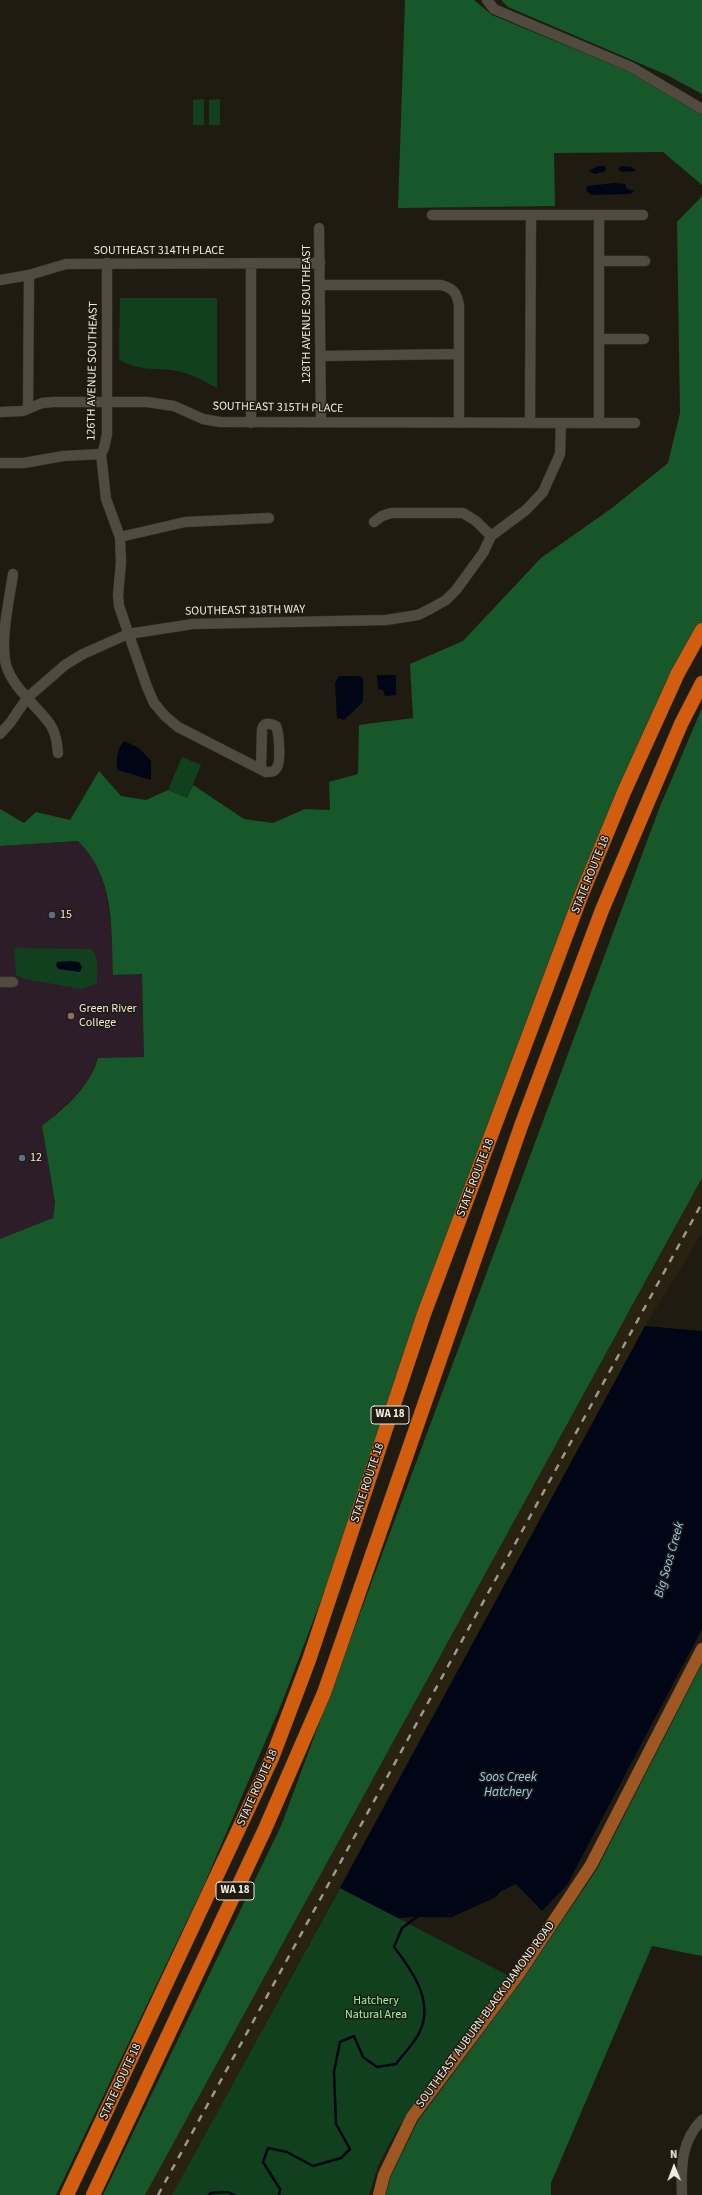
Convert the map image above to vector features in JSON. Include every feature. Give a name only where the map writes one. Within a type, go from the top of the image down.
[{"type":"highway","name":"STATE ROUTE 18","points":[[67,2195],[272,1758],[310,1660],[424,1314],[582,896],[624,792],[678,673],[702,630]]},
{"type":"highway","name":"STATE ROUTE 18","points":[[93,2195],[268,1822],[324,1693],[521,1126],[596,925],[681,724],[702,683]]},
{"type":"main road","name":"SOUTHEAST AUBURN-BLACK DIAMOND ROAD","points":[[379,2195],[384,2175],[412,2117],[518,1975],[590,1865],[702,1649]]},
{"type":"street","points":[[488,0],[494,9],[631,67],[702,109]]},
{"type":"street","points":[[432,215],[643,215]]},
{"type":"street","points":[[530,215],[530,422]]},
{"type":"street","points":[[598,423],[599,215]]},
{"type":"street","name":"128TH AVENUE SOUTHEAST","points":[[319,228],[321,422]]},
{"type":"street","points":[[599,261],[645,261]]},
{"type":"street","name":"126TH AVENUE SOUTHEAST","points":[[107,263],[106,442],[101,454],[106,499],[120,537],[121,562],[118,600],[128,634],[150,694],[165,716],[183,729],[260,769]]},
{"type":"street","name":"SOUTHEAST 314TH PLACE","points":[[0,280],[28,275],[66,264],[320,263]]},
{"type":"street","points":[[250,423],[251,264]]},
{"type":"street","points":[[28,275],[28,409]]},
{"type":"street","points":[[320,285],[441,285],[451,288],[456,293],[459,305],[459,423]]},
{"type":"street","points":[[599,339],[644,339]]},
{"type":"street","points":[[320,356],[458,354]]},
{"type":"street","name":"SOUTHEAST 315TH PLACE","points":[[0,412],[28,409],[42,403],[107,401],[166,404],[211,421],[250,423],[634,423]]},
{"type":"street","points":[[374,522],[382,516],[391,513],[463,514],[476,521],[491,536],[534,502],[542,492],[551,476],[560,454],[561,423]]},
{"type":"street","points":[[0,463],[24,463],[63,456],[101,454]]},
{"type":"street","points":[[120,537],[185,522],[269,518]]},
{"type":"street","name":"SOUTHEAST 318TH WAY","points":[[0,734],[28,698],[77,658],[128,634],[193,624],[386,620],[418,615],[446,600],[456,590],[482,553],[491,536]]},
{"type":"street","points":[[13,574],[4,635],[4,656],[9,672],[50,725],[56,737],[58,753]]},
{"type":"street","points":[[0,982],[13,982]]},
{"type":"street","points":[[682,2195],[682,2162],[686,2141],[702,2120]]},
{"type":"shaded area","name":"Green River College","points":[[78,841],[89,852],[98,865],[104,881],[111,928],[113,975],[142,974],[144,1057],[98,1058],[88,1080],[76,1096],[42,1126],[55,1202],[53,1218],[0,1244],[0,846]]},
{"type":"shaded area","points":[[702,1179],[702,1233],[645,1326],[172,2195],[145,2195]]},
{"type":"green space","points":[[405,0],[474,0],[492,15],[628,71],[702,115],[702,185],[663,152],[554,153],[555,206],[398,208]]},
{"type":"green space","points":[[501,0],[702,0],[702,94],[667,75],[508,7]]},
{"type":"green space","points":[[204,99],[204,125],[193,125],[193,100]]},
{"type":"green space","points":[[220,99],[220,125],[209,125],[209,100]]},
{"type":"green space","points":[[702,196],[702,622],[515,1052],[353,1516],[283,1700],[204,1885],[56,2195],[0,2195],[0,1239],[53,1218],[55,1202],[42,1126],[68,1104],[83,1088],[94,1069],[98,1058],[144,1057],[142,974],[113,975],[109,903],[99,870],[90,855],[78,841],[0,846],[0,809],[24,823],[36,812],[70,820],[99,771],[121,796],[146,800],[168,790],[187,798],[193,785],[244,819],[273,823],[305,809],[330,810],[329,782],[358,774],[359,725],[413,718],[410,664],[463,641],[541,558],[612,508],[668,463],[680,413],[677,222]]},
{"type":"green space","points":[[120,298],[217,298],[217,388],[182,372],[132,366],[119,359]]},
{"type":"green space","points":[[702,708],[702,1178],[145,2195],[103,2195],[281,1826],[659,809]]},
{"type":"green space","points":[[182,757],[201,765],[187,798],[168,790]]},
{"type":"green space","points":[[14,948],[91,949],[97,960],[97,983],[82,989],[24,979],[16,975]]},
{"type":"green space","points":[[702,1664],[702,1956],[652,1946],[551,2183],[551,2195],[386,2195],[390,2178],[418,2121],[523,1979],[597,1869]]},
{"type":"green space","name":"Hatchery Natural Area","points":[[340,1888],[511,1977],[399,2126],[378,2166],[369,2195],[172,2195]]},
{"type":"water","points":[[598,166],[605,166],[606,171],[595,174],[589,171]]},
{"type":"water","points":[[621,166],[632,167],[636,171],[621,172],[618,169]]},
{"type":"water","points":[[615,183],[625,184],[627,189],[634,191],[630,194],[592,195],[586,191],[587,186]]},
{"type":"water","points":[[377,675],[396,675],[396,695],[385,696],[383,690],[378,689]]},
{"type":"water","points":[[339,676],[359,676],[363,678],[363,702],[344,720],[337,718],[335,683]]},
{"type":"water","points":[[124,741],[139,748],[151,761],[151,780],[118,770],[118,755],[120,747]]},
{"type":"water","points":[[57,962],[79,962],[82,967],[80,972],[58,969],[56,965]]},
{"type":"water","name":"Soos Creek Hatchery","points":[[645,1326],[702,1331],[702,1629],[567,1885],[542,1911],[516,1884],[453,1914],[398,1918],[340,1888]]},
{"type":"waterway","name":"Big Soos Creek","points":[[279,2195],[280,2189],[263,2162],[268,2148],[287,2152],[313,2166],[341,2158],[350,2149],[336,2124],[334,2072],[340,2042],[354,2036],[363,2057],[377,2067],[396,2064],[420,2031],[424,2020],[423,1997],[414,1976],[394,1947],[402,1928],[418,1916],[451,1916],[495,1896],[499,1891]]},
{"type":"waterway","name":"Big Soos Creek","points":[[209,2195],[211,2193],[228,2192],[234,2195]]},
{"type":"railway","points":[[158,2195],[702,1203]]},
{"type":"place","name":"15","points":[[52,915]]},
{"type":"place","name":"Green River College","points":[[71,1016]]},
{"type":"place","name":"12","points":[[22,1158]]}]
